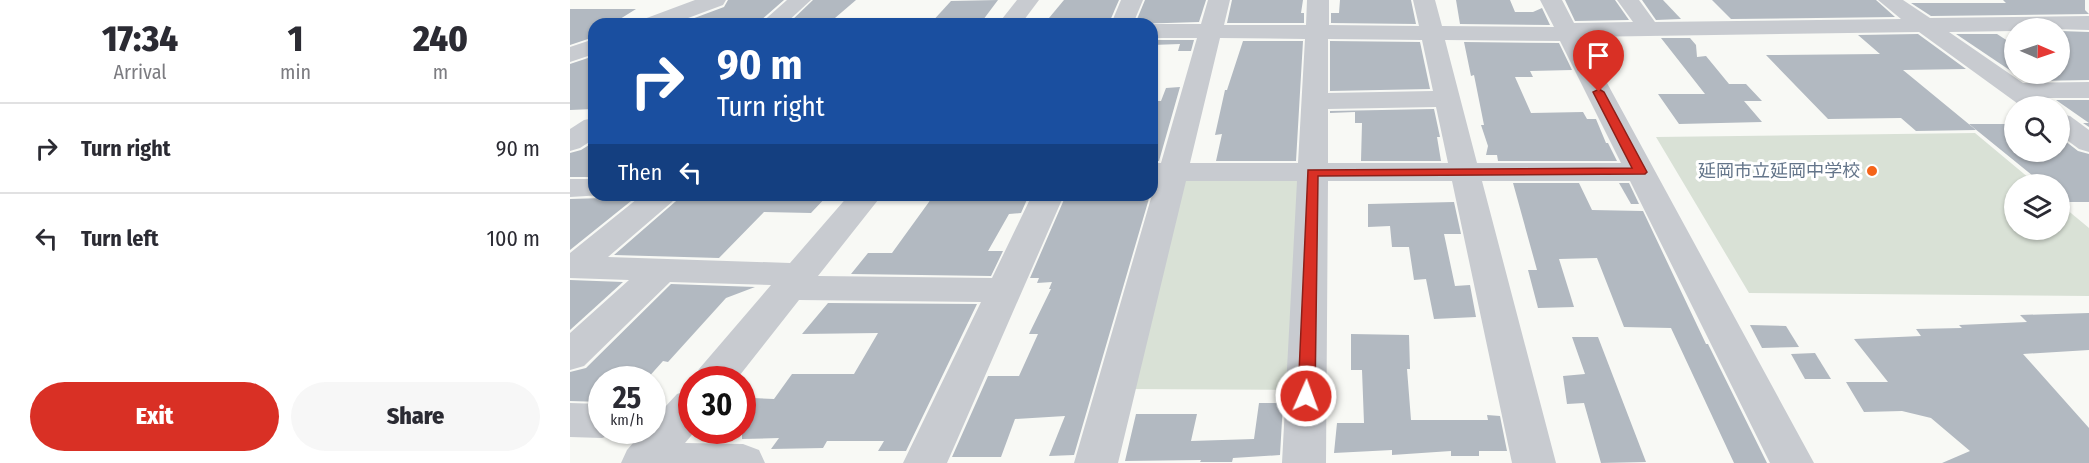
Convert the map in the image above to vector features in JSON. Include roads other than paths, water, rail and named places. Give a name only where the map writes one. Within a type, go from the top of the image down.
[{"type":"street","points":[[668,18],[715,0]]},
{"type":"street","points":[[778,18],[800,0]]},
{"type":"street","points":[[1014,18],[1028,0]]},
{"type":"street","points":[[1124,18],[1132,0]]},
{"type":"street","points":[[1158,194],[1219,0]]},
{"type":"street","points":[[1304,463],[1318,0]]},
{"type":"street","points":[[1424,0],[1534,463]]},
{"type":"street","points":[[1551,0],[1792,463]]},
{"type":"street","points":[[1628,0],[1649,29]]},
{"type":"street","points":[[1889,0],[1923,0]]},
{"type":"street","points":[[1889,0],[2024,96]]},
{"type":"street","points":[[1989,6],[2008,18]]},
{"type":"street","points":[[2070,24],[2089,23]]},
{"type":"street","points":[[1158,31],[1432,33],[2004,25]]},
{"type":"street","points":[[570,33],[588,34]]},
{"type":"street","points":[[570,55],[588,48]]},
{"type":"street","points":[[2017,91],[2089,90]]},
{"type":"street","points":[[1314,101],[1446,99]]},
{"type":"street","points":[[570,117],[588,117]]},
{"type":"street","points":[[2070,129],[2088,142]]},
{"type":"street","points":[[570,142],[588,130]]},
{"type":"street","points":[[1163,172],[1641,172]]},
{"type":"street","points":[[570,188],[588,188]]},
{"type":"street","points":[[572,267],[654,201]]},
{"type":"street","points":[[725,366],[861,201]]},
{"type":"street","points":[[925,463],[1045,201]]},
{"type":"street","points":[[1096,463],[1156,201]]},
{"type":"street","points":[[572,267],[662,270],[795,282],[1004,290]]},
{"type":"street","points":[[570,356],[662,270]]},
{"type":"street","points":[[570,420],[588,421]]},
{"type":"street","points":[[666,436],[743,463]]},
{"type":"place","name":"延岡市立延岡中学校","points":[[1872,171]]}]
